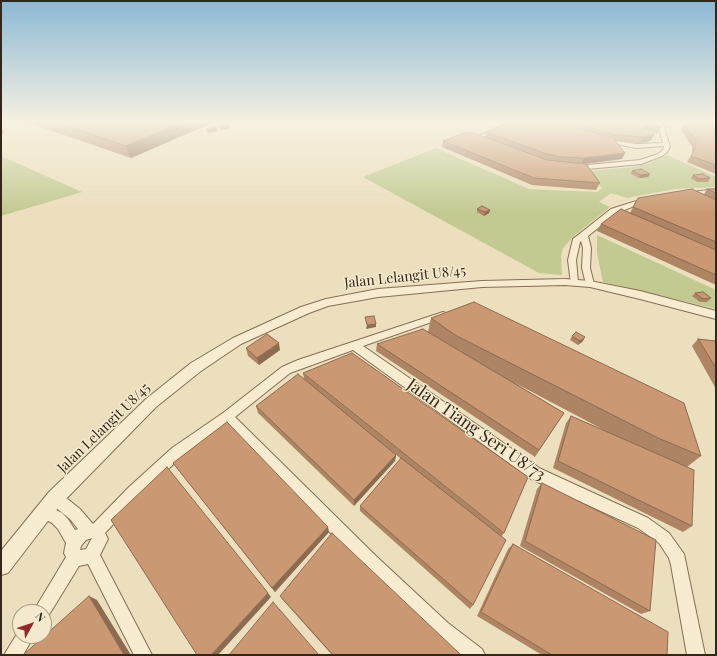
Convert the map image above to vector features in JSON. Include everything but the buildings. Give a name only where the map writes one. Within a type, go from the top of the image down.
[{"type":"street","points":[[571,167],[590,168],[642,162],[652,159],[665,152]]},
{"type":"street","points":[[675,196],[716,192]]},
{"type":"street","points":[[689,194],[703,201]]},
{"type":"street","points":[[574,282],[572,266],[576,241],[635,203],[654,200]]},
{"type":"street","points":[[584,236],[587,248],[586,268],[590,284]]},
{"type":"street","name":"Jalan Lelangit U8/45","points":[[1,566],[55,498],[130,422],[196,367],[237,341],[305,310],[332,302],[378,293],[482,284],[574,282],[640,295],[716,315]]},
{"type":"street","points":[[46,604],[61,581],[81,535],[92,531],[164,463],[198,436],[227,417],[286,370],[443,315],[456,313]]},
{"type":"street","name":"Jalan Tiang Seri U8/73","points":[[354,345],[536,474],[643,523],[664,538],[676,554],[696,655]]},
{"type":"street","points":[[227,417],[388,580],[442,629],[476,655]]},
{"type":"street","points":[[44,511],[57,518],[63,524],[79,558],[91,554],[100,539],[76,514],[55,498]]},
{"type":"street","points":[[91,554],[143,655]]},
{"type":"street","points":[[13,655],[20,644]]},
{"type":"green space","points":[[427,152],[444,152],[529,189],[597,192],[602,188],[588,171],[633,167],[649,163],[667,155],[716,177],[716,187],[675,189],[627,198],[611,193],[599,202],[610,207],[575,235],[563,248],[561,256],[562,275],[539,273],[363,177]]},
{"type":"green space","points":[[1,156],[82,192],[1,216]]},
{"type":"green space","points":[[597,235],[716,290],[716,309],[603,282],[597,253]]}]
